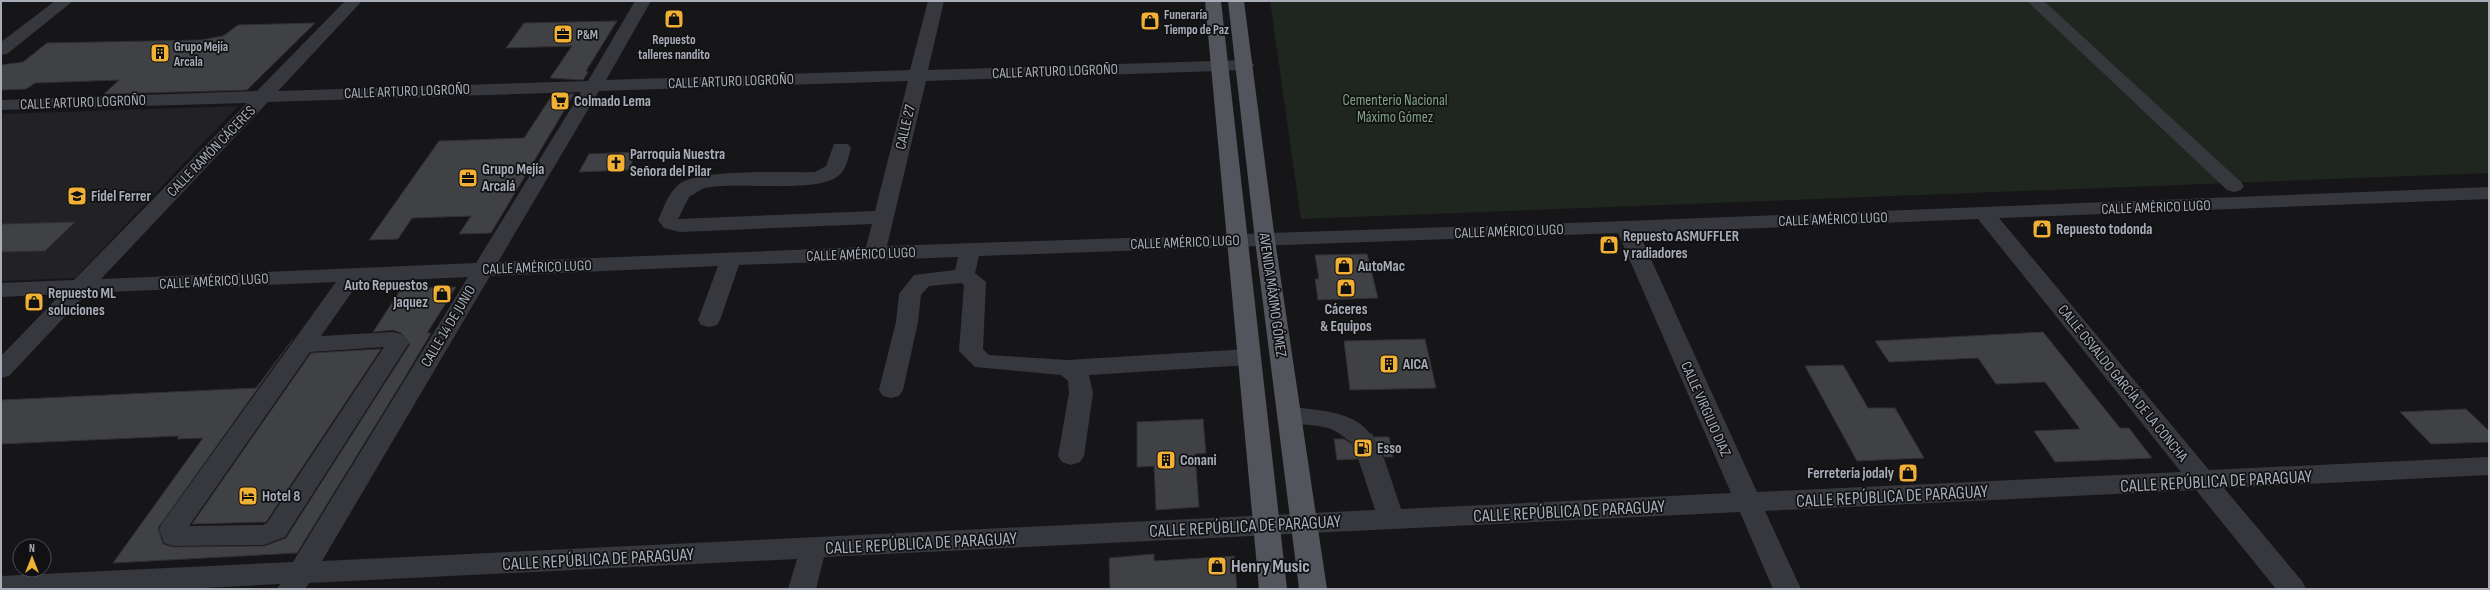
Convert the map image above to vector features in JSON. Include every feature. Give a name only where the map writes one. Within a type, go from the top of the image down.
[{"type":"main road","name":"AVENIDA MÁXIMO GÓMEZ","points":[[1213,1],[1236,240],[1273,589]]},
{"type":"main road","name":"AVENIDA MÁXIMO GÓMEZ","points":[[1236,1],[1245,65],[1265,240],[1314,589]]},
{"type":"street","points":[[1,50],[65,1]]},
{"type":"street","name":"CALLE RAMÓN CÁCERES","points":[[1,370],[354,1]]},
{"type":"street","name":"CALLE 14 DE JUNIO","points":[[295,581],[594,85],[643,1]]},
{"type":"street","name":"CALLE 27","points":[[875,253],[936,1]]},
{"type":"street","points":[[2035,1],[2234,186]]},
{"type":"street","name":"CALLE ARTURO LOGROÑO","points":[[1,105],[1245,65]]},
{"type":"street","points":[[841,148],[836,168],[830,175],[815,178],[707,181],[692,184],[682,189],[668,220],[671,224],[680,226],[884,216]]},
{"type":"street","name":"CALLE AMÉRICO LUGO","points":[[1,290],[80,288],[482,269],[875,253],[1626,227],[2489,193]]},
{"type":"street","name":"CALLE OSVALDO GARCÍA DE LA CONCHA","points":[[1984,213],[2292,589]]},
{"type":"street","name":"CALLE VIRGILIO DIAZ","points":[[1626,227],[1747,503],[1787,589]]},
{"type":"street","points":[[964,276],[970,250]]},
{"type":"street","points":[[709,320],[731,259]]},
{"type":"street","points":[[303,345],[393,339],[398,343],[276,530],[264,535],[173,536],[172,529],[303,345],[353,275]]},
{"type":"street","points":[[891,390],[907,322],[910,294],[922,280],[964,276],[975,282],[971,351],[983,362],[1067,368],[1248,357]]},
{"type":"street","points":[[1067,368],[1079,378],[1081,393],[1071,456]]},
{"type":"street","points":[[1289,415],[1341,422],[1350,427],[1366,448],[1391,519]]},
{"type":"street","name":"CALLE REPÚBLICA DE PARAGUAY","points":[[1,587],[295,581],[813,549],[1266,524],[2204,482],[2489,466]]},
{"type":"street","points":[[802,589],[813,549]]},
{"type":"shaded area","name":"Fidel Ferrer","points":[[238,106],[75,278],[1,281],[1,114]]},
{"type":"green space","name":"Cementerio Nacional Máximo Gómez","points":[[1270,1],[2489,1],[2489,173],[1301,219]]},
{"type":"building","name":"P&M","points":[[617,21],[586,71],[588,72],[583,80],[550,78],[572,46],[506,48],[524,23]]},
{"type":"building","name":"Grupo Mejía Arcala","points":[[315,23],[247,90],[104,94],[119,80],[35,83],[26,89],[1,90],[1,65],[23,62],[47,43],[201,40],[223,36],[238,25]]},
{"type":"building","name":"Grupo Mejía Arcalá","points":[[553,94],[574,94],[491,233],[459,234],[471,216],[412,218],[398,239],[369,240],[439,141],[524,138]]},
{"type":"building","name":"Parroquia Nuestra Señora del Pilar","points":[[637,152],[628,170],[579,172],[589,154]]},
{"type":"building","points":[[75,222],[45,251],[1,252],[1,224]]},
{"type":"building","points":[[1367,254],[1378,298],[1318,300],[1315,279],[1319,279],[1315,255]]},
{"type":"building","points":[[456,287],[427,333],[431,333],[405,377],[297,553],[113,563],[203,438],[177,439],[179,436],[1,444],[1,400],[256,388],[293,339],[158,528],[163,544],[173,547],[265,546],[286,538],[410,344],[401,333],[393,330],[373,332],[401,289]]},
{"type":"building","points":[[2043,332],[2120,428],[2129,428],[2152,458],[2055,462],[2034,431],[2080,429],[2045,382],[1996,384],[1978,358],[1889,362],[1875,341]]},
{"type":"building","name":"AICA","points":[[1425,339],[1436,388],[1350,390],[1344,341]]},
{"type":"building","points":[[381,349],[266,522],[192,524],[311,353]]},
{"type":"building","points":[[1843,365],[1868,408],[1895,408],[1924,458],[1857,461],[1805,366]]},
{"type":"building","points":[[2466,409],[2489,431],[2489,442],[2431,444],[2400,412]]},
{"type":"building","name":"Conani","points":[[1203,419],[1206,453],[1195,454],[1199,507],[1156,510],[1154,466],[1137,467],[1137,422]]},
{"type":"building","name":"Esso","points":[[1374,437],[1389,437],[1393,457],[1385,457],[1380,451],[1371,448],[1361,451],[1357,459],[1337,460],[1334,439],[1344,439],[1352,444],[1363,447],[1371,445]]},
{"type":"building","points":[[1154,554],[1154,561],[1234,556],[1237,589],[1110,589],[1109,558]]},
{"type":"tunnel","points":[[1361,438],[1371,458]]},
{"type":"place","name":"Repuesto talleres nandito","points":[[674,19]]},
{"type":"place","name":"Funeraría Tiempo de Paz","points":[[1150,21]]},
{"type":"place","name":"P&M","points":[[563,34]]},
{"type":"place","name":"Grupo Mejía Arcala","points":[[160,53]]},
{"type":"place","name":"Colmado Lema","points":[[560,101]]},
{"type":"place","name":"Parroquia Nuestra Señora del Pilar","points":[[616,163]]},
{"type":"place","name":"Grupo Mejía Arcalá","points":[[468,178]]},
{"type":"place","name":"Fidel Ferrer","points":[[77,196]]},
{"type":"place","name":"Repuesto todonda","points":[[2042,229]]},
{"type":"place","name":"Repuesto ASMUFFLER y radiadores","points":[[1609,245]]},
{"type":"place","name":"AutoMac","points":[[1344,266]]},
{"type":"place","name":"Cáceres & Equipos","points":[[1346,288]]},
{"type":"place","name":"Auto Repuestos Jaquez","points":[[442,294]]},
{"type":"place","name":"Repuesto ML soluciones","points":[[34,302]]},
{"type":"place","name":"AICA","points":[[1389,364]]},
{"type":"place","name":"Esso","points":[[1363,448]]},
{"type":"place","name":"Conani","points":[[1166,460]]},
{"type":"place","name":"Ferretería jodaly","points":[[1908,473]]},
{"type":"place","name":"Hotel 8","points":[[248,496]]},
{"type":"place","name":"Henry Music","points":[[1217,566]]}]
